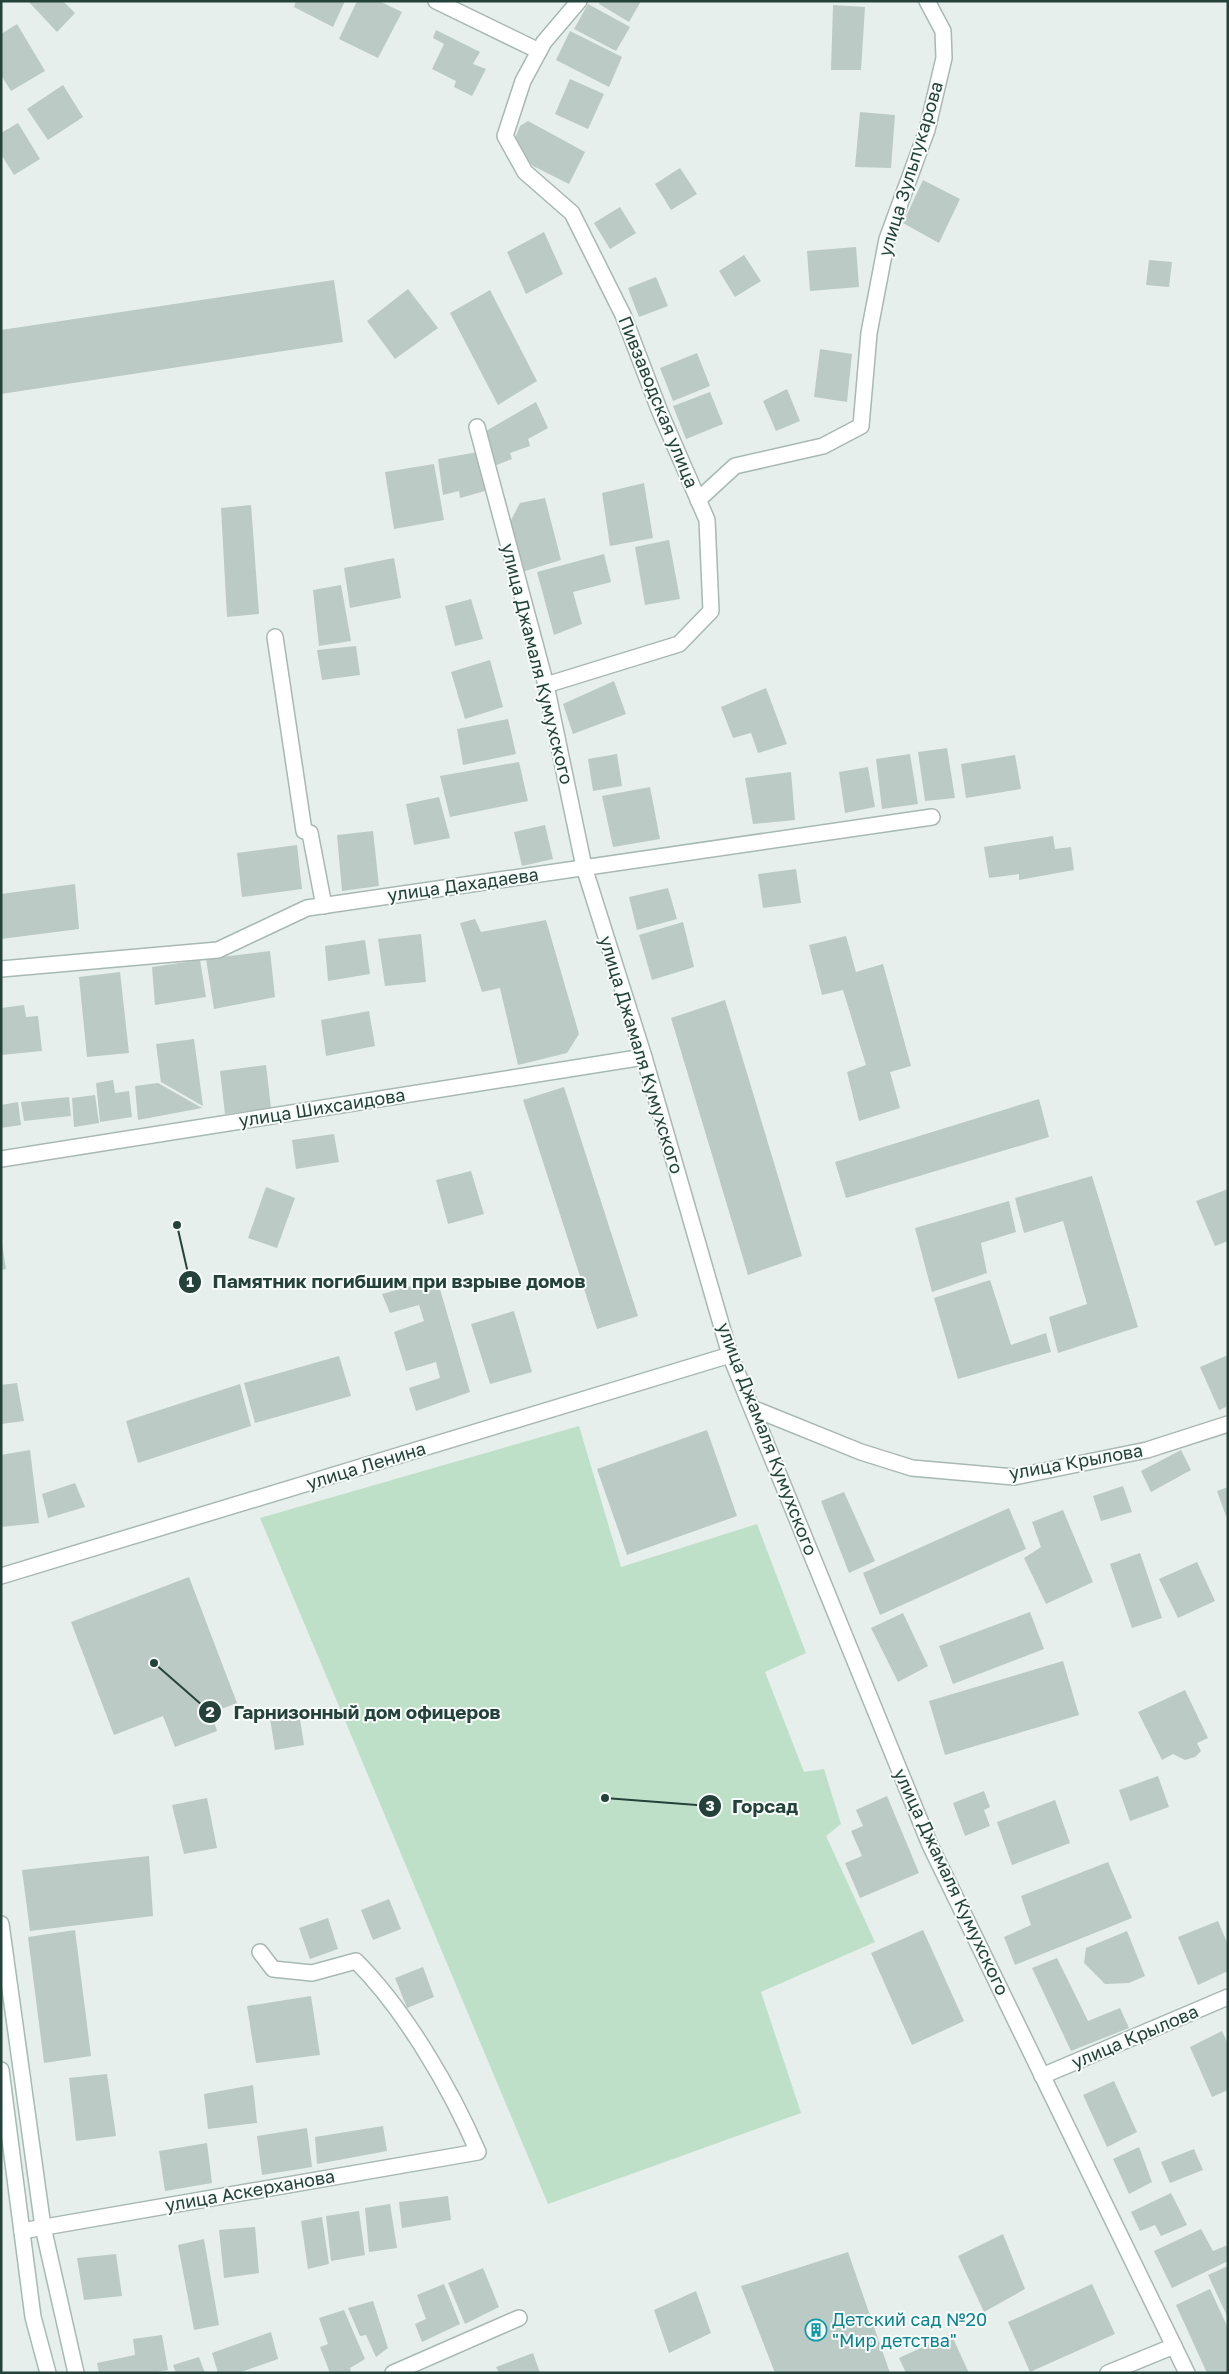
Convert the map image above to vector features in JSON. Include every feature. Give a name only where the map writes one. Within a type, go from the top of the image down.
[{"type":"street","points":[[436,1],[539,51]]},
{"type":"street","name":"Пивзаводская улица","points":[[546,686],[679,644],[711,611],[707,520],[660,412],[623,315],[572,213],[525,172],[505,136],[523,80],[544,42],[579,1]]},
{"type":"street","name":"улица Зульпукарова","points":[[698,500],[735,466],[823,446],[861,426],[869,333],[887,239],[927,130],[944,58],[943,31],[928,1]]},
{"type":"street","name":"улица Джамаля Кумухского","points":[[477,427],[546,686],[584,867],[644,1057],[730,1355],[930,1845],[1187,2373]]},
{"type":"street","points":[[275,637],[304,831],[310,833],[324,906]]},
{"type":"street","name":"улица Дахадаева","points":[[1,969],[218,950],[307,908],[932,817]]},
{"type":"street","name":"улица Шихсаидова","points":[[1,1159],[644,1057]]},
{"type":"street","name":"улица Ленина","points":[[1,1576],[730,1355]]},
{"type":"street","name":"улица Крылова","points":[[752,1408],[861,1452],[912,1468],[1014,1476],[1147,1450],[1228,1424]]},
{"type":"street","points":[[1,1924],[43,2227],[76,2373]]},
{"type":"street","name":"улица Аскерханова","points":[[22,2231],[478,2152],[459,2107],[422,2048],[380,1985],[356,1961],[312,1973],[273,1969],[260,1952]]},
{"type":"street","name":"улица Крылова","points":[[1042,2076],[1228,1997]]},
{"type":"street","points":[[1,2070],[33,2317],[48,2373]]},
{"type":"street","points":[[393,2373],[519,2318]]},
{"type":"street","points":[[1108,2373],[1174,2346]]},
{"type":"green space","points":[[579,1426],[621,1567],[757,1524],[806,1653],[765,1672],[804,1772],[824,1769],[841,1824],[826,1836],[875,1942],[761,1992],[801,2113],[548,2204],[260,1518]]},
{"type":"building","points":[[28,1],[63,1],[75,13],[57,32]]},
{"type":"building","points":[[296,1],[345,1],[333,27],[294,7]]},
{"type":"building","points":[[357,1],[379,1],[402,12],[378,58],[339,39]]},
{"type":"building","points":[[600,1],[641,1],[629,22],[599,4]]},
{"type":"building","points":[[588,4],[630,27],[616,51],[574,29]]},
{"type":"building","points":[[833,5],[865,7],[861,70],[831,70]]},
{"type":"building","points":[[17,24],[45,71],[11,91],[1,75],[1,34]]},
{"type":"building","points":[[436,30],[480,52],[473,64],[486,69],[472,96],[454,87],[456,81],[432,69],[444,44],[433,38]]},
{"type":"building","points":[[570,31],[622,57],[609,87],[556,60]]},
{"type":"building","points":[[570,79],[604,94],[588,129],[555,114]]},
{"type":"building","points":[[63,85],[83,117],[48,140],[27,109]]},
{"type":"building","points":[[860,112],[895,115],[891,168],[855,167]]},
{"type":"building","points":[[528,121],[585,152],[569,184],[533,166],[518,151],[514,141],[520,126]]},
{"type":"building","points":[[18,123],[40,159],[14,175],[1,154],[1,133]]},
{"type":"building","points":[[680,168],[697,194],[671,210],[655,184]]},
{"type":"building","points":[[923,180],[960,199],[939,243],[903,223]]},
{"type":"building","points":[[620,207],[636,233],[610,249],[594,223]]},
{"type":"building","points":[[544,232],[563,274],[526,294],[507,252]]},
{"type":"building","points":[[856,247],[859,287],[810,291],[807,251]]},
{"type":"building","points":[[744,255],[761,281],[735,297],[719,271]]},
{"type":"building","points":[[1149,260],[1172,262],[1169,287],[1146,285]]},
{"type":"building","points":[[656,277],[668,306],[639,317],[628,288]]},
{"type":"building","points":[[334,280],[343,342],[1,394],[1,330]]},
{"type":"building","points":[[408,289],[438,328],[395,359],[367,321]]},
{"type":"building","points":[[490,290],[537,381],[498,405],[450,313]]},
{"type":"building","points":[[820,349],[852,354],[847,402],[814,397]]},
{"type":"building","points":[[697,353],[710,386],[673,401],[660,368]]},
{"type":"building","points":[[787,389],[800,421],[776,431],[763,401]]},
{"type":"building","points":[[710,392],[723,424],[686,439],[673,406]]},
{"type":"building","points":[[536,402],[548,428],[528,439],[530,446],[510,453],[512,459],[494,466],[486,431]]},
{"type":"building","points":[[478,452],[485,491],[460,498],[459,491],[443,495],[438,459]]},
{"type":"building","points":[[434,464],[444,520],[394,529],[385,472]]},
{"type":"building","points":[[644,483],[653,538],[610,546],[602,493]]},
{"type":"building","points":[[545,498],[561,560],[522,572],[509,524],[520,503]]},
{"type":"building","points":[[251,505],[259,614],[227,617],[221,508]]},
{"type":"building","points":[[669,540],[680,599],[645,605],[635,547]]},
{"type":"building","points":[[604,554],[611,582],[573,592],[582,624],[554,635],[537,572]]},
{"type":"building","points":[[394,558],[401,598],[350,608],[344,568]]},
{"type":"building","points":[[341,585],[351,641],[319,646],[313,590]]},
{"type":"building","points":[[471,599],[483,639],[455,646],[445,606]]},
{"type":"building","points":[[356,646],[360,675],[322,680],[317,650]]},
{"type":"building","points":[[490,660],[503,707],[465,719],[451,672]]},
{"type":"building","points":[[614,681],[626,714],[573,734],[563,704]]},
{"type":"building","points":[[766,688],[787,744],[758,753],[751,733],[733,738],[721,707]]},
{"type":"building","points":[[508,719],[516,754],[463,765],[457,729]]},
{"type":"building","points":[[947,748],[955,798],[925,801],[918,752]]},
{"type":"building","points":[[617,754],[622,786],[593,791],[588,759]]},
{"type":"building","points":[[910,754],[918,804],[882,809],[876,759]]},
{"type":"building","points":[[1015,755],[1021,789],[966,798],[961,764]]},
{"type":"building","points":[[519,762],[528,801],[450,817],[440,776]]},
{"type":"building","points":[[868,767],[875,807],[845,813],[839,772]]},
{"type":"building","points":[[791,772],[795,820],[753,824],[745,778]]},
{"type":"building","points":[[650,787],[660,839],[613,847],[602,796]]},
{"type":"building","points":[[439,797],[450,838],[414,845],[406,804]]},
{"type":"building","points":[[545,825],[553,859],[522,866],[514,832]]},
{"type":"building","points":[[373,831],[379,886],[342,891],[337,835]]},
{"type":"building","points":[[1053,836],[1055,849],[1071,847],[1074,870],[1019,880],[1019,874],[989,878],[984,847]]},
{"type":"building","points":[[297,845],[302,889],[242,897],[237,853]]},
{"type":"building","points":[[796,869],[801,903],[763,908],[758,874]]},
{"type":"building","points":[[75,884],[79,929],[1,939],[1,894]]},
{"type":"building","points":[[668,888],[677,919],[637,930],[629,897]]},
{"type":"building","points":[[475,919],[481,932],[546,920],[579,1034],[567,1053],[518,1065],[500,988],[482,992],[460,923]]},
{"type":"building","points":[[683,922],[694,967],[652,980],[639,935]]},
{"type":"building","points":[[421,934],[426,982],[385,986],[378,939]]},
{"type":"building","points":[[846,936],[856,972],[883,964],[911,1066],[890,1072],[900,1108],[859,1121],[847,1072],[866,1065],[843,990],[822,995],[809,945]]},
{"type":"building","points":[[365,940],[370,974],[328,981],[325,946]]},
{"type":"building","points":[[270,951],[275,997],[214,1009],[206,959]]},
{"type":"building","points":[[200,960],[206,997],[155,1005],[152,967]]},
{"type":"building","points":[[120,972],[129,1053],[87,1057],[79,977]]},
{"type":"building","points":[[725,1000],[802,1256],[748,1275],[671,1018]]},
{"type":"building","points":[[24,1005],[26,1017],[38,1016],[42,1051],[1,1055],[1,1008]]},
{"type":"building","points":[[369,1011],[375,1046],[326,1056],[321,1020]]},
{"type":"building","points":[[194,1039],[203,1106],[161,1082],[156,1044]]},
{"type":"building","points":[[266,1065],[271,1108],[225,1114],[220,1071]]},
{"type":"building","points":[[113,1080],[115,1093],[129,1091],[132,1117],[100,1122],[96,1083]]},
{"type":"building","points":[[158,1083],[202,1108],[138,1120],[135,1086]]},
{"type":"building","points":[[564,1087],[638,1316],[597,1329],[523,1100]]},
{"type":"building","points":[[95,1095],[99,1123],[74,1127],[72,1098]]},
{"type":"building","points":[[69,1097],[71,1116],[24,1121],[21,1102]]},
{"type":"building","points":[[1039,1099],[1049,1137],[846,1198],[835,1162]]},
{"type":"building","points":[[18,1102],[21,1125],[1,1128],[1,1105]]},
{"type":"building","points":[[334,1134],[339,1162],[296,1169],[292,1140]]},
{"type":"building","points":[[471,1171],[484,1214],[448,1224],[436,1180]]},
{"type":"building","points":[[1092,1176],[1138,1327],[1058,1353],[1049,1317],[1087,1304],[1063,1221],[1024,1233],[1015,1198]]},
{"type":"building","points":[[266,1187],[295,1198],[277,1248],[248,1238]]},
{"type":"building","points":[[1228,1189],[1228,1241],[1215,1246],[1196,1201]]},
{"type":"building","points":[[1009,1201],[1016,1232],[981,1243],[987,1273],[932,1292],[915,1228]]},
{"type":"building","points":[[1,1238],[6,1269],[1,1270]]},
{"type":"building","points":[[437,1279],[470,1392],[416,1411],[409,1388],[440,1378],[436,1362],[406,1371],[394,1332],[424,1321],[419,1305],[390,1313],[382,1294]]},
{"type":"building","points":[[990,1280],[1011,1345],[1046,1333],[1051,1352],[958,1379],[934,1298]]},
{"type":"building","points":[[514,1311],[532,1372],[490,1384],[471,1324]]},
{"type":"building","points":[[1228,1355],[1228,1406],[1219,1410],[1200,1367]]},
{"type":"building","points":[[339,1356],[351,1396],[255,1423],[244,1383]]},
{"type":"building","points":[[17,1383],[24,1421],[1,1424],[1,1385]]},
{"type":"building","points":[[240,1384],[251,1426],[138,1463],[126,1421]]},
{"type":"building","points":[[707,1430],[737,1516],[627,1555],[597,1469]]},
{"type":"building","points":[[30,1450],[39,1523],[1,1527],[1,1455]]},
{"type":"building","points":[[1181,1450],[1191,1470],[1151,1492],[1141,1471]]},
{"type":"building","points":[[75,1483],[85,1507],[48,1518],[42,1494]]},
{"type":"building","points":[[1123,1486],[1132,1512],[1101,1521],[1093,1496]]},
{"type":"building","points":[[1228,1487],[1228,1515],[1226,1516],[1217,1491]]},
{"type":"building","points":[[844,1492],[875,1561],[849,1573],[821,1501]]},
{"type":"building","points":[[1009,1508],[1026,1549],[880,1615],[863,1573]]},
{"type":"building","points":[[1063,1510],[1093,1582],[1046,1604],[1024,1558],[1041,1547],[1032,1522]]},
{"type":"building","points":[[1140,1553],[1162,1618],[1132,1628],[1110,1564]]},
{"type":"building","points":[[1197,1562],[1215,1601],[1178,1618],[1159,1579]]},
{"type":"building","points":[[189,1577],[237,1703],[211,1713],[217,1731],[175,1747],[163,1716],[114,1735],[71,1622]]},
{"type":"building","points":[[1030,1612],[1044,1649],[953,1684],[939,1646]]},
{"type":"building","points":[[903,1613],[928,1666],[898,1682],[871,1628]]},
{"type":"building","points":[[1063,1661],[1079,1715],[945,1755],[929,1701]]},
{"type":"building","points":[[1185,1690],[1208,1738],[1197,1743],[1201,1751],[1195,1757],[1185,1760],[1173,1754],[1162,1760],[1138,1712]]},
{"type":"building","points":[[299,1713],[304,1745],[275,1750],[270,1718]]},
{"type":"building","points":[[1158,1776],[1169,1807],[1130,1821],[1119,1790]]},
{"type":"building","points":[[984,1791],[990,1807],[984,1810],[990,1826],[965,1836],[953,1803]]},
{"type":"building","points":[[887,1796],[919,1873],[860,1898],[845,1863],[862,1856],[851,1831],[863,1826],[856,1810]]},
{"type":"building","points":[[207,1798],[217,1848],[184,1854],[172,1805]]},
{"type":"building","points":[[1055,1800],[1070,1843],[1012,1865],[997,1822]]},
{"type":"building","points":[[149,1856],[153,1916],[30,1931],[22,1870]]},
{"type":"building","points":[[1108,1862],[1132,1918],[1015,1965],[1004,1937],[1031,1925],[1021,1896]]},
{"type":"building","points":[[389,1899],[401,1929],[373,1940],[361,1910]]},
{"type":"building","points":[[328,1918],[338,1949],[310,1959],[299,1928]]},
{"type":"building","points":[[1218,1921],[1228,1945],[1228,1971],[1198,1985],[1178,1937]]},
{"type":"building","points":[[75,1930],[91,2056],[44,2063],[28,1937]]},
{"type":"building","points":[[923,1930],[964,2021],[912,2045],[871,1953]]},
{"type":"building","points":[[1127,1931],[1145,1976],[1129,1983],[1105,1984],[1084,1963],[1086,1948]]},
{"type":"building","points":[[1057,1958],[1088,2021],[1120,2008],[1129,2028],[1071,2051],[1032,1968]]},
{"type":"building","points":[[423,1967],[434,1997],[407,2008],[395,1978]]},
{"type":"building","points":[[311,1996],[320,2055],[256,2063],[247,2006]]},
{"type":"building","points":[[1222,2031],[1228,2044],[1228,2090],[1212,2097],[1190,2047]]},
{"type":"building","points":[[107,2074],[116,2136],[76,2141],[69,2078]]},
{"type":"building","points":[[1114,2081],[1137,2132],[1107,2147],[1083,2095]]},
{"type":"building","points":[[253,2085],[257,2123],[208,2129],[204,2094]]},
{"type":"building","points":[[383,2126],[387,2151],[317,2164],[315,2137]]},
{"type":"building","points":[[307,2128],[312,2167],[262,2175],[257,2136]]},
{"type":"building","points":[[207,2143],[212,2183],[165,2191],[159,2151]]},
{"type":"building","points":[[1139,2147],[1152,2182],[1129,2194],[1113,2159]]},
{"type":"building","points":[[1194,2149],[1203,2170],[1170,2183],[1161,2162]]},
{"type":"building","points":[[1171,2193],[1187,2225],[1161,2236],[1155,2225],[1140,2231],[1131,2212]]},
{"type":"building","points":[[448,2196],[451,2220],[402,2228],[399,2202]]},
{"type":"building","points":[[390,2204],[397,2248],[369,2252],[365,2208]]},
{"type":"building","points":[[359,2211],[365,2255],[331,2261],[326,2216]]},
{"type":"building","points":[[322,2217],[329,2264],[308,2269],[301,2221]]},
{"type":"building","points":[[255,2227],[259,2273],[224,2278],[219,2230]]},
{"type":"building","points":[[1201,2229],[1213,2251],[1228,2245],[1228,2261],[1172,2288],[1154,2251]]},
{"type":"building","points":[[1003,2234],[1025,2289],[984,2312],[958,2256]]},
{"type":"building","points":[[204,2239],[219,2325],[194,2330],[178,2245]]},
{"type":"building","name":"Детский сад №20 \"Мир детства\"","points":[[848,2252],[890,2373],[775,2373],[741,2286]]},
{"type":"building","points":[[116,2254],[122,2296],[84,2300],[77,2258]]},
{"type":"building","points":[[1228,2266],[1228,2318],[1208,2275]]},
{"type":"building","points":[[483,2268],[499,2307],[465,2324],[448,2283]]},
{"type":"building","points":[[444,2284],[460,2324],[422,2342],[415,2324],[426,2319],[417,2295]]},
{"type":"building","points":[[1092,2284],[1115,2334],[1030,2372],[1008,2322]]},
{"type":"building","points":[[1210,2289],[1228,2328],[1228,2373],[1207,2373],[1176,2305]]},
{"type":"building","points":[[696,2291],[711,2333],[669,2353],[654,2310]]},
{"type":"building","points":[[373,2301],[388,2348],[376,2357],[366,2335],[360,2336],[348,2308]]},
{"type":"building","points":[[344,2310],[365,2359],[350,2368],[351,2373],[330,2373],[320,2347],[328,2344],[319,2318]]},
{"type":"building","points":[[271,2332],[278,2359],[238,2373],[218,2373],[212,2353]]},
{"type":"building","points":[[951,2334],[969,2373],[906,2373],[899,2358]]},
{"type":"building","points":[[162,2335],[168,2370],[151,2373],[99,2373],[97,2363],[135,2355],[133,2339]]},
{"type":"building","points":[[533,2353],[540,2373],[499,2373],[496,2367]]},
{"type":"building","points":[[199,2357],[205,2373],[176,2373],[173,2365]]},
{"type":"place","name":"Памятник погибшим при взрыве домов","points":[[177,1225]]},
{"type":"place","name":"Гарнизонный дом офицеров","points":[[154,1663]]},
{"type":"place","name":"Горсад","points":[[605,1798]]},
{"type":"place","name":"Детский сад №20 \"Мир детства\"","points":[[816,2330]]}]
